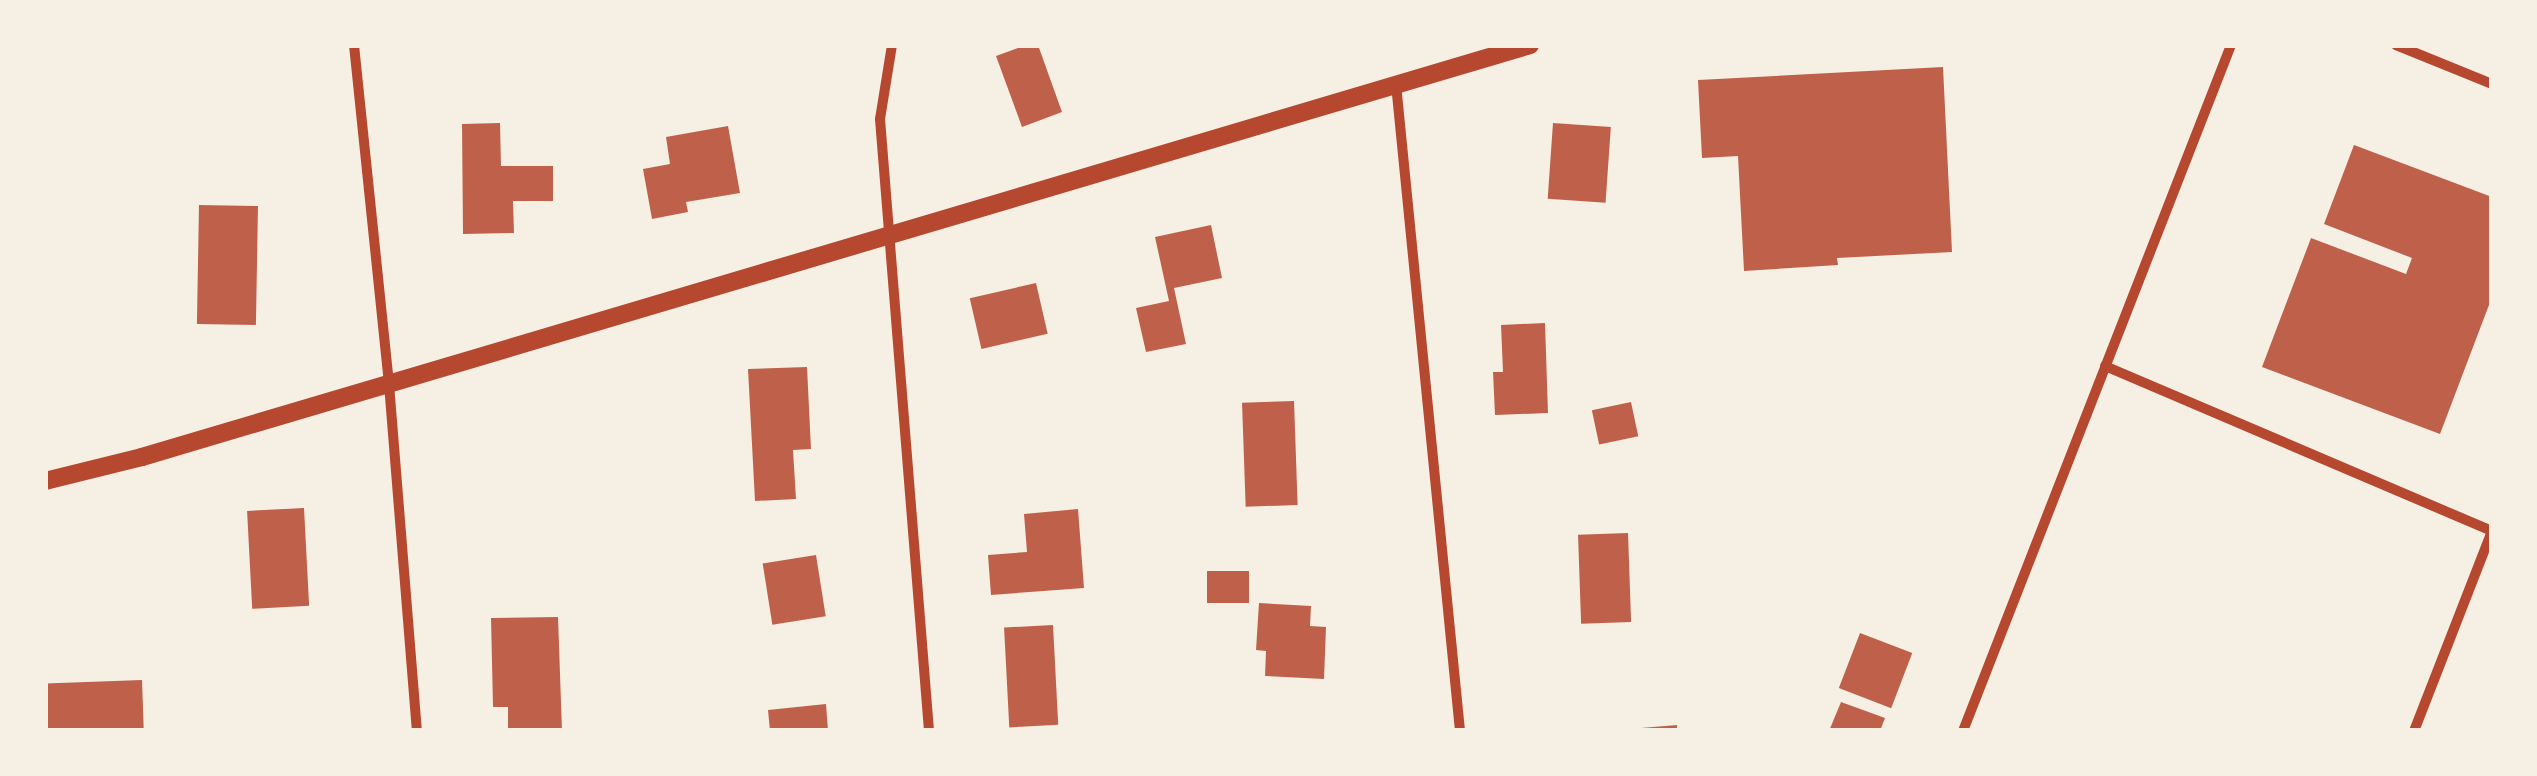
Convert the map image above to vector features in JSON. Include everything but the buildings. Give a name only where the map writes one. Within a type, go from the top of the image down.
[{"type":"street","points":[[354,45],[389,384],[417,731]]},
{"type":"street","points":[[892,45],[880,120],[929,731]]},
{"type":"street","points":[[45,481],[389,384],[1530,45]]},
{"type":"street","points":[[1963,731],[2232,45]]},
{"type":"street","points":[[2396,45],[2492,84]]},
{"type":"street","points":[[1396,84],[1460,731]]},
{"type":"street","points":[[2106,366],[2492,531],[2414,731]]}]
